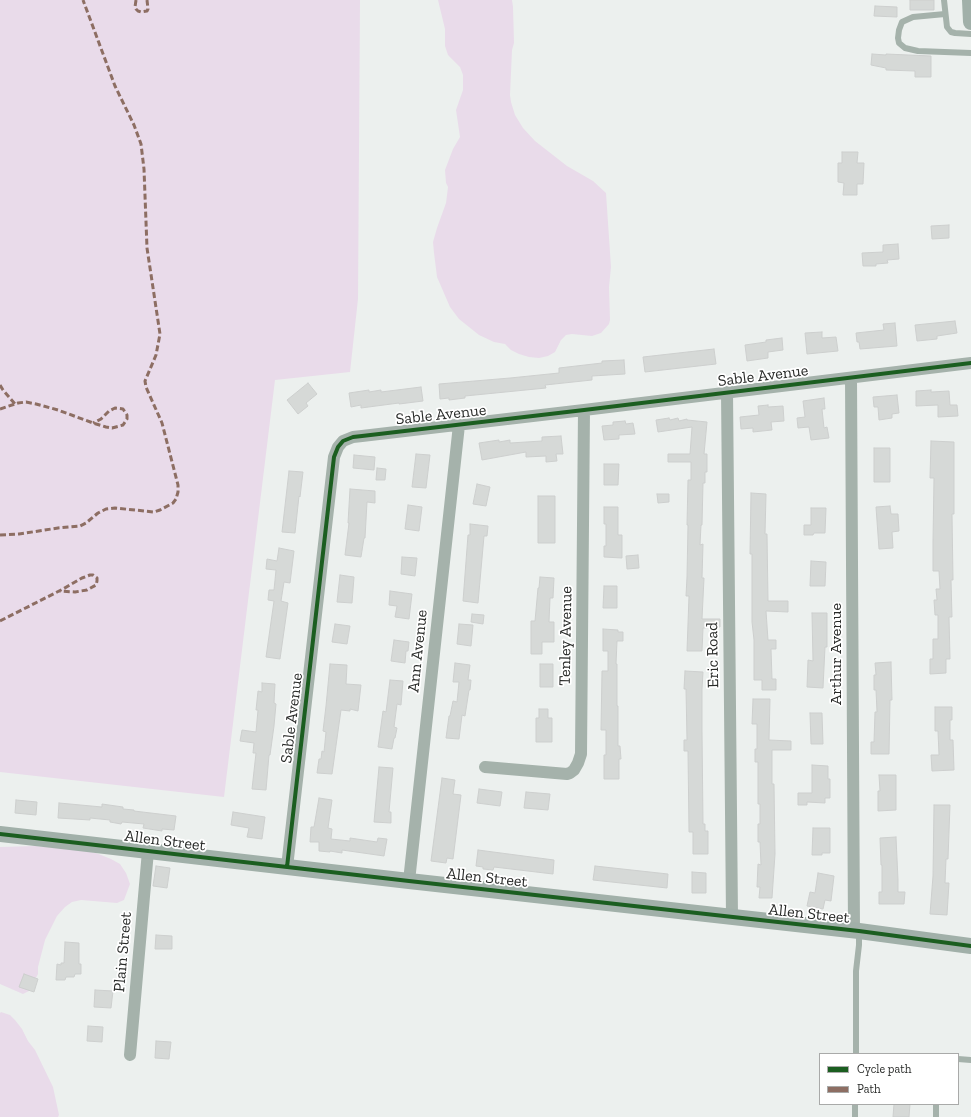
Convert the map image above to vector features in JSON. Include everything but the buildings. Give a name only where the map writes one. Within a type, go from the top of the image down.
[{"type":"street","points":[[970,0],[971,22]]},
{"type":"street","name":"Sable Avenue","points":[[287,867],[334,457],[340,443],[353,437],[971,363]]},
{"type":"street","name":"Arthur Avenue","points":[[851,378],[856,931]]},
{"type":"street","name":"Eric Road","points":[[727,392],[732,917]]},
{"type":"street","name":"Tenley Avenue","points":[[486,767],[567,774],[574,770],[581,754],[584,410]]},
{"type":"street","name":"Ann Avenue","points":[[409,881],[459,425]]},
{"type":"street","name":"Allen Street","points":[[0,834],[856,931],[971,946]]},
{"type":"street","name":"Plain Street","points":[[130,1055],[148,851]]},
{"type":"lane","points":[[944,0],[947,27],[951,32],[971,34]]},
{"type":"lane","points":[[945,14],[912,17],[902,22],[899,30],[899,43],[905,48],[918,51],[971,53]]},
{"type":"lane","points":[[856,931],[859,945],[856,971],[856,1053]]},
{"type":"lane","points":[[959,1059],[971,1060]]},
{"type":"lane","points":[[855,1105],[855,1117]]},
{"type":"lane","points":[[936,1105],[936,1117]]},
{"type":"shaded area","points":[[0,0],[360,0],[358,299],[350,372],[275,380],[224,797],[0,772]]},
{"type":"shaded area","points":[[438,0],[512,0],[514,43],[512,50],[510,95],[515,115],[523,128],[535,141],[567,166],[593,181],[606,193],[611,267],[609,287],[609,324],[601,333],[592,336],[572,334],[566,335],[561,340],[555,352],[548,356],[539,358],[519,354],[511,350],[505,344],[494,342],[479,335],[459,319],[450,307],[437,277],[433,242],[446,203],[448,187],[446,183],[445,170],[453,149],[460,137],[456,110],[463,90],[463,75],[460,67],[448,55],[445,46],[445,29]]},
{"type":"shaded area","points":[[36,846],[75,849],[96,853],[111,859],[120,864],[126,873],[130,884],[124,900],[117,903],[81,900],[72,902],[65,907],[57,916],[45,940],[38,967],[38,974],[29,991],[23,994],[0,984],[0,847]]},
{"type":"shaded area","points":[[1,1012],[10,1015],[15,1020],[35,1050],[53,1087],[59,1115],[58,1117],[0,1117]]},
{"type":"marked path","points":[[0,535],[80,526],[106,509],[115,508],[154,512],[173,503],[178,492],[178,485],[162,423],[146,387],[145,381],[156,355],[160,334],[147,248],[144,169],[141,144],[134,125],[115,86],[83,0]]},
{"type":"marked path","points":[[136,0],[135,7],[141,12],[147,11],[147,0]]},
{"type":"marked path","points":[[0,385],[15,404]]},
{"type":"marked path","points":[[0,409],[26,402],[58,410],[93,423],[112,428],[123,425],[127,419],[127,415],[123,409],[115,408],[109,411],[101,419],[93,423]]},
{"type":"marked path","points":[[0,621],[82,578],[90,575],[97,578],[96,585],[87,590],[75,592],[59,591]]},
{"type":"cycle path","points":[[287,867],[334,457],[338,447],[343,441],[353,437],[971,363]]},
{"type":"cycle path","points":[[0,834],[859,931],[971,946]]}]
